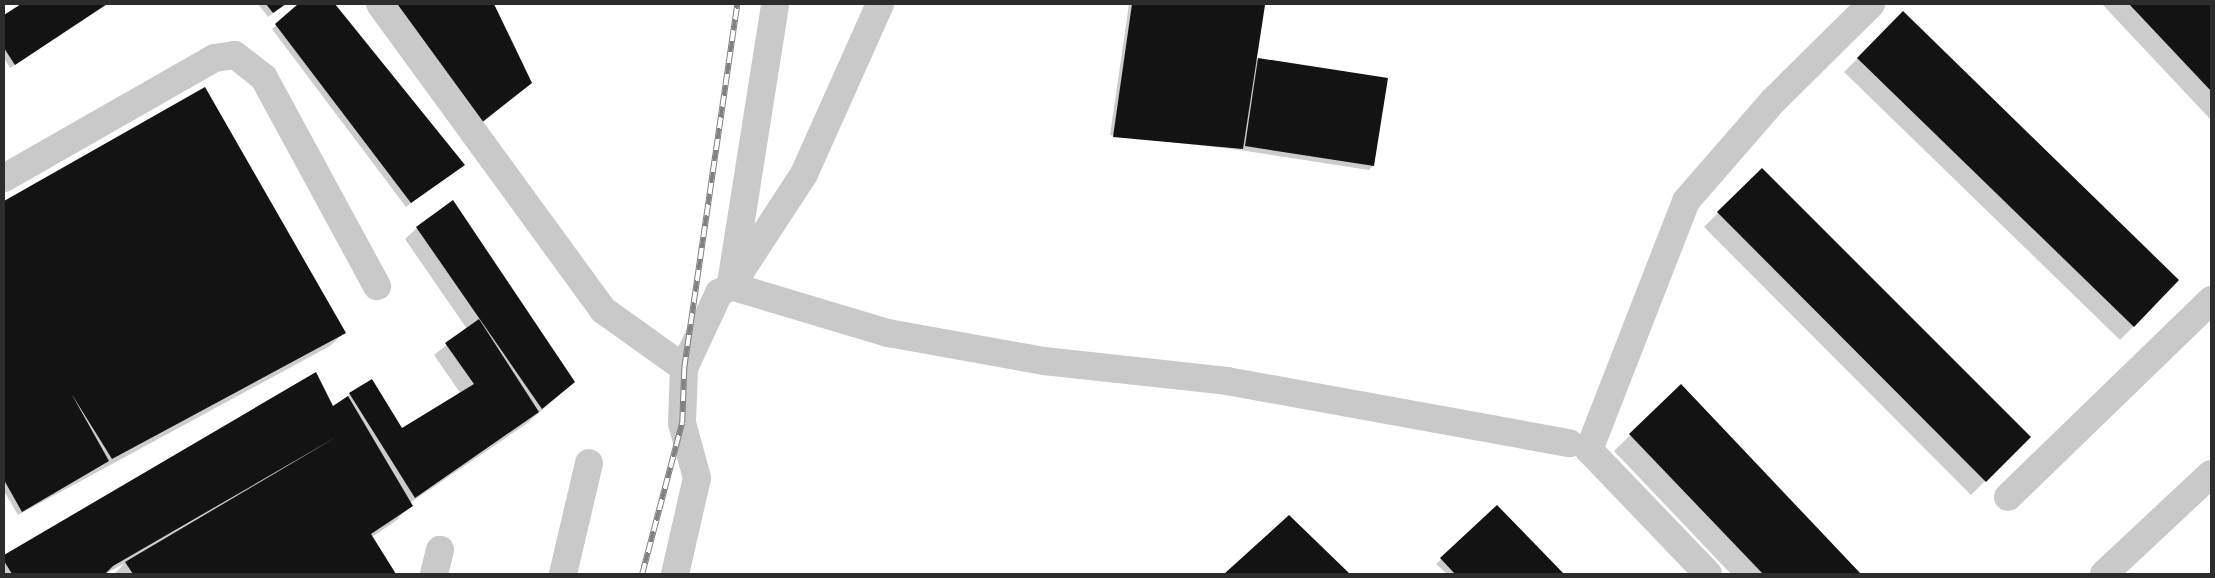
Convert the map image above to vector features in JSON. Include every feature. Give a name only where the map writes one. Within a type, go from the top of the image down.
[{"type":"lane","points":[[380,4],[604,310],[684,368]]},
{"type":"lane","points":[[731,286],[775,4]]},
{"type":"lane","points":[[675,574],[696,478],[682,423],[684,368],[719,293],[731,286],[804,174],[880,4]]},
{"type":"lane","points":[[1708,574],[1589,450],[1686,201],[1773,101],[1871,4]]},
{"type":"lane","points":[[4,178],[214,58],[235,55],[264,78],[377,286]]},
{"type":"lane","points":[[731,286],[888,333],[1044,361],[1227,381],[1569,443]]},
{"type":"lane","points":[[2008,497],[2211,300]]},
{"type":"lane","points":[[563,574],[588,463]]},
{"type":"lane","points":[[2104,574],[2211,474]]},
{"type":"building","points":[[21,4],[107,4],[15,65],[4,48],[4,15]]},
{"type":"building","points":[[266,4],[286,4],[273,13]]},
{"type":"building","points":[[298,4],[335,4],[465,165],[411,203],[275,24]]},
{"type":"building","points":[[393,4],[494,4],[532,83],[481,123]]},
{"type":"building","points":[[1132,4],[1265,5],[1243,149],[1113,137]]},
{"type":"building","points":[[2129,4],[2211,4],[2211,91]]},
{"type":"building","points":[[1903,11],[2179,280],[2134,327],[1857,58]]},
{"type":"building","points":[[1258,58],[1388,78],[1374,166],[1245,146]]},
{"type":"building","points":[[205,87],[346,333],[112,459],[71,393],[109,461],[22,512],[4,480],[4,201]]},
{"type":"building","points":[[1762,168],[2031,437],[1986,482],[1717,212]]},
{"type":"building","points":[[453,200],[575,382],[542,409],[416,227]]},
{"type":"building","points":[[479,319],[539,412],[415,498],[349,393],[372,379],[402,428],[474,384],[445,343]]},
{"type":"building","points":[[316,372],[333,406],[348,396],[413,506],[371,534],[396,574],[133,574],[125,562],[338,436],[113,566],[105,574],[12,574],[4,561],[4,555]]},
{"type":"building","points":[[1681,384],[1861,574],[1763,574],[1629,434]]},
{"type":"building","points":[[1497,505],[1564,574],[1455,574],[1440,558]]},
{"type":"building","points":[[1289,515],[1350,574],[1224,574]]},
{"type":"railway","points":[[642,574],[682,423],[684,368],[737,4]]}]
